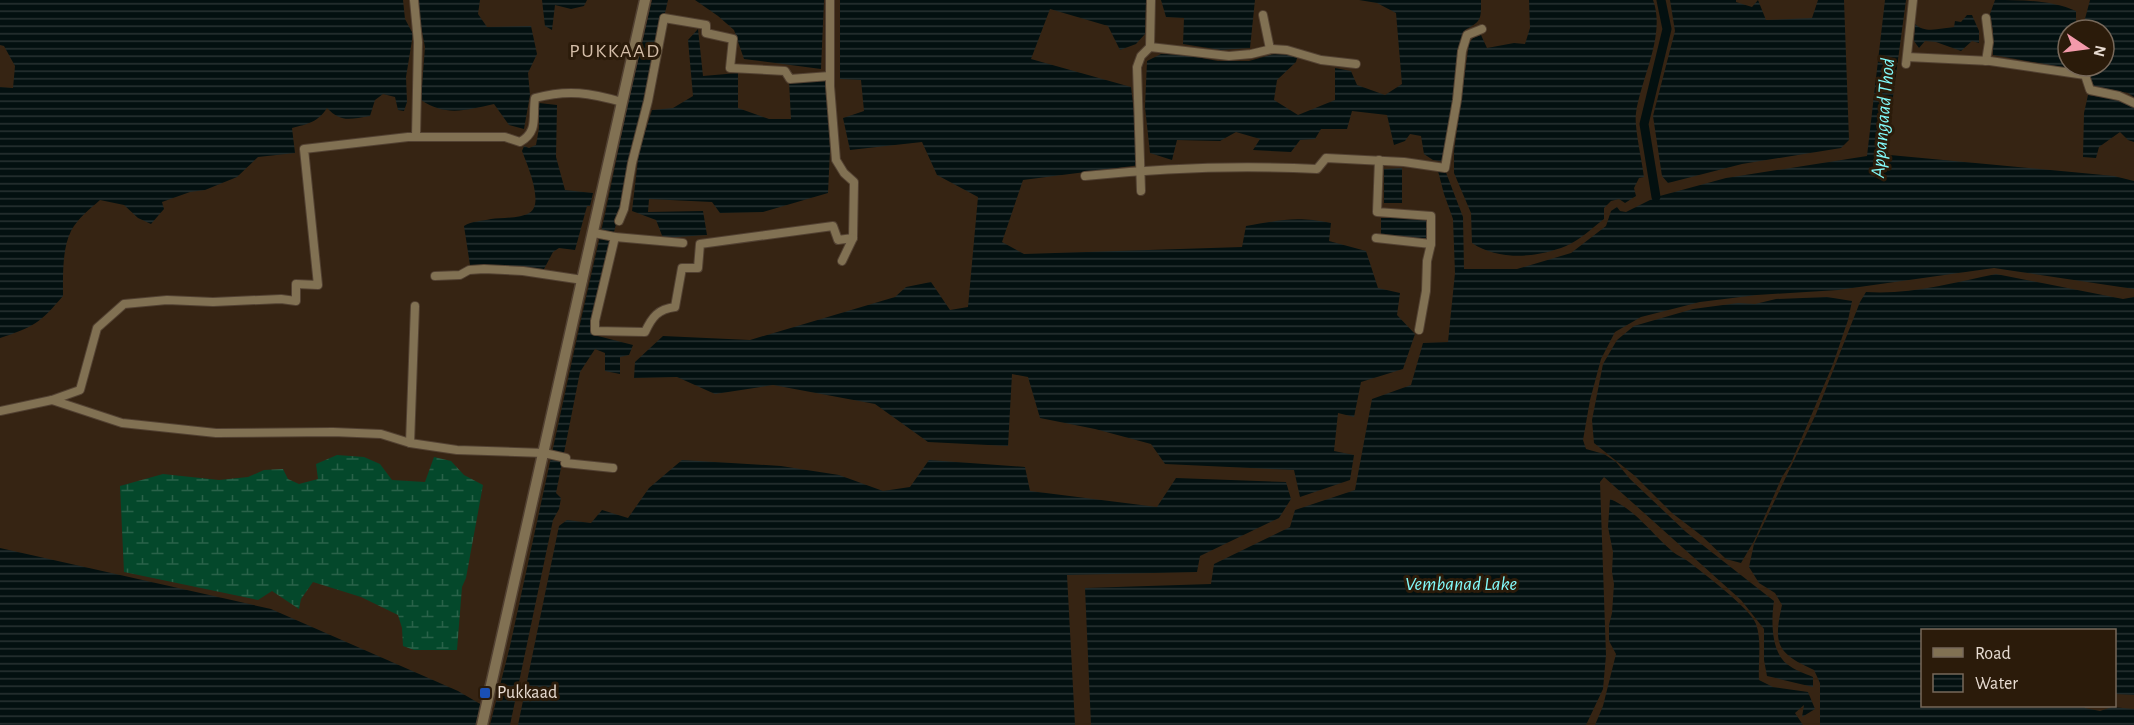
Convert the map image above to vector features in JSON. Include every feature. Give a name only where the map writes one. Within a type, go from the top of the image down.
[{"type":"street","points":[[414,0],[418,42],[416,137]]},
{"type":"street","points":[[482,725],[645,0]]},
{"type":"street","points":[[830,0],[830,76],[836,160],[854,183],[853,238],[842,261]]},
{"type":"street","points":[[1140,191],[1137,68],[1141,56],[1150,47],[1151,0]]},
{"type":"street","points":[[1913,0],[1907,60],[1986,61],[2085,75],[2090,90],[2119,96],[2134,103]]},
{"type":"street","points":[[1263,15],[1270,49]]},
{"type":"street","points":[[619,221],[624,209],[632,163],[648,101],[664,18],[706,25],[706,33],[733,39],[730,68],[785,71],[790,79],[830,76]]},
{"type":"street","points":[[1986,18],[1989,42],[1986,61]]},
{"type":"street","points":[[1085,176],[1140,170],[1255,166],[1317,169],[1326,158],[1404,162],[1445,168],[1457,100],[1462,51],[1467,35],[1482,29]]},
{"type":"street","points":[[1150,47],[1229,56],[1270,49],[1287,50],[1321,60],[1356,64]]},
{"type":"street","points":[[0,411],[52,400],[80,390],[97,328],[124,304],[167,300],[296,301],[296,284],[318,285],[304,149],[416,137],[505,137],[520,142],[529,137],[533,130],[535,98],[550,94],[586,92],[622,102]]},
{"type":"street","points":[[1379,160],[1377,212],[1431,216],[1431,244],[1419,330]]},
{"type":"street","points":[[615,237],[595,321],[595,331],[645,332],[652,317],[663,309],[675,307],[682,268],[698,268],[700,244],[833,226],[838,240],[853,238]]},
{"type":"street","points":[[594,233],[683,243]]},
{"type":"street","points":[[1376,238],[1431,244]]},
{"type":"street","points":[[435,276],[460,275],[469,270],[484,268],[583,280]]},
{"type":"street","points":[[410,443],[414,391],[414,306]]},
{"type":"street","points":[[52,400],[122,423],[216,433],[381,434],[410,443],[457,450],[544,453],[566,458],[565,463],[613,468]]},
{"type":"green space","points":[[337,455],[364,457],[380,464],[392,480],[425,482],[434,457],[451,461],[464,475],[483,485],[466,578],[462,587],[457,650],[414,650],[403,646],[402,628],[398,615],[361,597],[313,582],[301,599],[299,609],[272,591],[258,600],[124,572],[120,486],[163,474],[219,480],[248,477],[264,470],[283,469],[288,479],[299,484],[318,479],[316,464]]},
{"type":"water","points":[[0,0],[403,0],[405,19],[413,34],[406,77],[407,102],[404,111],[398,110],[395,97],[383,94],[375,100],[370,116],[351,119],[341,118],[327,108],[312,122],[292,128],[295,153],[258,157],[237,177],[205,190],[190,192],[162,202],[164,209],[151,224],[138,218],[124,205],[100,200],[77,222],[68,238],[64,263],[63,296],[36,323],[0,338],[0,87],[13,88],[15,66],[4,46],[0,45]]},
{"type":"water","points":[[416,0],[480,0],[478,14],[487,27],[531,26],[537,54],[528,73],[530,95],[524,129],[509,125],[494,104],[456,111],[439,109],[421,100],[425,47]]},
{"type":"water","points":[[542,0],[587,0],[584,6],[571,9],[555,5],[552,30],[545,26]]},
{"type":"water","points":[[652,0],[668,0],[592,327],[594,335],[633,345],[629,355],[620,357],[620,374],[605,371],[605,353],[595,349],[580,372],[556,493],[561,498],[559,509],[553,520],[510,725],[490,725],[510,646]]},
{"type":"water","points":[[695,0],[824,0],[821,69],[744,59],[734,30]]},
{"type":"water","points":[[840,0],[1146,0],[1145,34],[1136,44],[1120,50],[1108,26],[1050,9],[1031,59],[1131,87],[1140,165],[1023,180],[1002,242],[1024,254],[1242,247],[1246,226],[1298,219],[1331,223],[1329,241],[1366,251],[1378,288],[1400,293],[1397,315],[1415,334],[1403,369],[1361,382],[1354,417],[1338,413],[1334,451],[1354,455],[1350,480],[1300,497],[1294,470],[1165,464],[1151,444],[1095,429],[1040,418],[1028,377],[1012,374],[1008,446],[928,442],[875,404],[773,385],[715,394],[677,377],[634,378],[635,362],[663,336],[750,340],[895,297],[906,287],[931,282],[950,310],[968,307],[978,197],[937,175],[922,142],[850,150],[843,118],[864,111],[861,80],[840,79]]},
{"type":"water","points":[[1161,0],[1255,0],[1250,48],[1221,50],[1183,44],[1184,18],[1166,17]]},
{"type":"water","points":[[1359,0],[1481,0],[1479,19],[1465,30],[1460,42],[1457,83],[1445,162],[1433,160],[1424,154],[1421,136],[1410,134],[1405,141],[1394,145],[1387,115],[1352,111],[1347,129],[1321,129],[1315,139],[1300,140],[1291,152],[1253,150],[1260,139],[1236,132],[1220,141],[1177,140],[1172,160],[1150,153],[1145,107],[1147,61],[1161,54],[1185,55],[1218,61],[1249,61],[1281,52],[1298,54],[1296,62],[1277,80],[1274,100],[1298,115],[1335,100],[1335,68],[1351,71],[1357,85],[1385,95],[1402,84],[1396,13],[1377,3]]},
{"type":"water","points":[[1529,0],[1653,0],[1657,28],[1636,113],[1644,177],[1639,178],[1634,188],[1636,196],[1625,203],[1619,199],[1611,201],[1604,208],[1604,219],[1566,246],[1542,253],[1518,256],[1494,253],[1472,243],[1471,213],[1454,173],[1454,151],[1469,43],[1473,38],[1481,35],[1487,48],[1514,43],[1525,44],[1530,28]]},
{"type":"water","points":[[1670,0],[1736,0],[1736,2],[1752,7],[1758,0],[1766,20],[1812,18],[1818,0],[1844,0],[1849,140],[1841,148],[1742,164],[1668,183],[1662,176],[1653,116],[1675,31]]},
{"type":"water","name":"Vembanad Lake","points":[[1885,0],[1906,0],[1886,149],[1890,155],[2114,176],[2134,181],[2134,289],[1994,268],[1838,290],[1757,295],[1700,302],[1641,317],[1615,332],[1601,359],[1590,400],[1583,440],[1586,449],[1604,454],[1616,462],[1630,479],[1686,532],[1774,601],[1773,635],[1778,652],[1790,666],[1813,677],[1813,687],[1767,676],[1764,660],[1764,629],[1741,600],[1604,477],[1600,482],[1606,655],[1603,689],[1586,725],[1091,725],[1085,588],[1211,584],[1214,564],[1290,527],[1295,510],[1355,490],[1372,399],[1411,385],[1423,343],[1448,342],[1455,273],[1453,219],[1438,171],[1445,170],[1463,217],[1464,269],[1517,269],[1571,253],[1606,226],[1611,211],[1617,207],[1620,211],[1626,212],[1656,197],[1726,178],[1867,156]]},
{"type":"water","points":[[1995,0],[2026,1],[2067,7],[2076,11],[2076,18],[2056,18],[2056,66],[1993,55],[1990,14]]},
{"type":"water","points":[[2090,0],[2134,0],[2134,97],[2128,93],[2094,86],[2090,78],[2116,78],[2116,18],[2085,18]]},
{"type":"water","points":[[1967,15],[1972,15],[1979,31],[1979,43],[1972,41],[1961,51],[1936,42],[1925,41],[1919,48],[1914,41],[1915,24],[1928,30],[1954,27],[1955,21],[1961,22]]},
{"type":"water","points":[[698,29],[703,76],[738,73],[738,108],[769,119],[791,119],[789,81],[827,79],[830,150],[828,193],[763,212],[720,213],[712,202],[649,199],[648,212],[703,211],[707,235],[663,238],[656,220],[632,211],[639,151],[652,110],[673,108],[693,96],[688,40]]},
{"type":"water","points":[[2088,95],[2120,100],[2134,108],[2134,142],[2128,140],[2120,132],[2099,147],[2096,158],[2083,157],[2084,113]]},
{"type":"water","points":[[539,103],[557,105],[556,157],[565,190],[593,193],[590,206],[587,206],[575,250],[559,248],[553,252],[544,269],[470,265],[464,226],[477,221],[522,216],[533,209],[535,193],[522,151],[524,146],[529,148],[536,145]]},
{"type":"water","points":[[1402,168],[1402,203],[1384,203],[1384,169]]},
{"type":"water","points":[[1381,218],[1428,218],[1427,238],[1381,238]]},
{"type":"water","points":[[1996,274],[2123,299],[2134,297],[2134,695],[2116,694],[2116,629],[1921,629],[1921,707],[2084,707],[2100,711],[2112,707],[2134,709],[2134,725],[1820,725],[1820,683],[1814,670],[1785,653],[1778,639],[1782,605],[1775,593],[1759,583],[1749,567],[1754,544],[1816,414],[1860,302],[1866,292],[1898,292]]},
{"type":"water","points":[[1827,297],[1852,301],[1833,364],[1791,463],[1782,477],[1754,541],[1741,563],[1726,559],[1702,536],[1672,513],[1635,476],[1594,443],[1592,420],[1603,364],[1617,340],[1634,326],[1693,309],[1738,303],[1755,304],[1776,299]]},
{"type":"water","points":[[682,460],[781,466],[839,475],[883,491],[910,487],[929,460],[1025,467],[1030,491],[1157,507],[1176,478],[1286,482],[1291,499],[1279,518],[1200,556],[1197,572],[1067,575],[1075,725],[518,725],[559,526],[567,520],[591,523],[602,510],[628,518],[649,488]]},
{"type":"water","points":[[1610,499],[1628,509],[1673,552],[1715,582],[1752,617],[1759,637],[1759,680],[1773,687],[1808,692],[1815,709],[1802,717],[1804,705],[1795,713],[1803,725],[1595,725],[1603,706],[1616,654],[1609,641],[1614,584],[1613,552],[1608,527]]},
{"type":"water","points":[[0,548],[271,609],[458,691],[482,705],[478,725],[0,725]]},
{"type":"waterway","points":[[1656,197],[1644,124],[1667,29],[1661,0]]},
{"type":"place","name":"Pukkaad","points":[[485,693]]},
{"type":"district","name":"PUKKAAD","points":[[615,51]]},
{"type":"water label","name":"Appangaad Thod","points":[[1883,118]]}]
